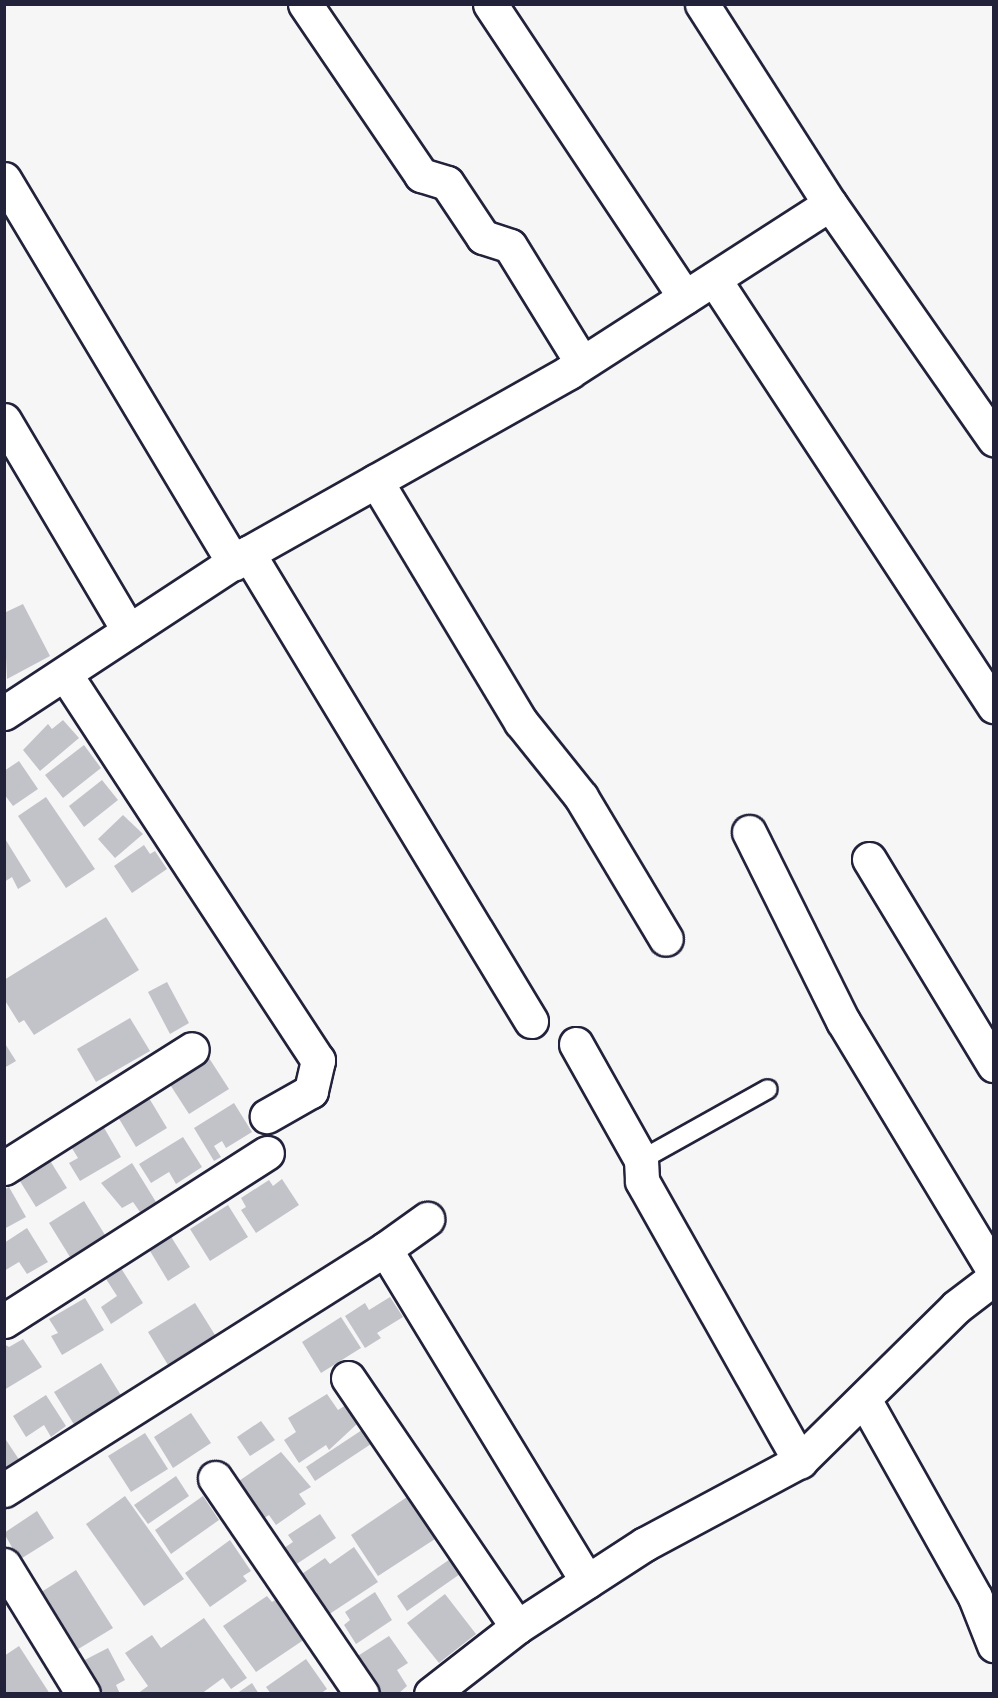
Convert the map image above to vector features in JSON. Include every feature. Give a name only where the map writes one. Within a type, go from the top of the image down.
[{"type":"street","points":[[305,4],[421,175],[447,183],[483,237],[510,246],[582,363]]},
{"type":"street","points":[[490,4],[685,297]]},
{"type":"street","points":[[709,7],[830,204],[993,440]]},
{"type":"street","points":[[4,179],[531,1021]]},
{"type":"street","points":[[4,713],[241,558],[582,363],[830,204]]},
{"type":"street","points":[[714,279],[993,706]]},
{"type":"street","points":[[4,420],[129,632]]},
{"type":"street","points":[[376,481],[521,722],[581,797],[666,939]]},
{"type":"street","points":[[65,674],[318,1060],[311,1090],[267,1116]]},
{"type":"street","points":[[749,832],[843,1022],[993,1271]]},
{"type":"street","points":[[869,859],[993,1065]]},
{"type":"street","points":[[576,1044],[641,1160],[642,1181],[801,1461]]},
{"type":"street","points":[[4,1168],[192,1049]]},
{"type":"street","points":[[4,1321],[267,1152]]},
{"type":"street","points":[[4,1490],[386,1249],[427,1219]]},
{"type":"street","points":[[386,1249],[588,1581]]},
{"type":"street","points":[[431,1694],[517,1627],[645,1544],[801,1461],[956,1307],[993,1278]]},
{"type":"street","points":[[348,1378],[517,1627]]},
{"type":"street","points":[[864,1399],[975,1597],[993,1645]]},
{"type":"street","points":[[215,1478],[362,1694]]},
{"type":"street","points":[[4,1565],[83,1694]]},
{"type":"lane","points":[[641,1160],[768,1089]]},
{"type":"building","points":[[23,604],[50,656],[7,679],[4,613]]},
{"type":"building","points":[[63,720],[79,738],[40,771],[23,750],[48,724],[52,729]]},
{"type":"building","points":[[84,745],[101,768],[63,798],[45,775]]},
{"type":"building","points":[[19,761],[38,789],[13,806],[4,794],[4,771]]},
{"type":"building","points":[[102,780],[118,800],[84,827],[69,806]]},
{"type":"building","points":[[46,797],[95,869],[66,888],[18,816]]},
{"type":"building","points":[[123,815],[143,834],[115,858],[98,839]]},
{"type":"building","points":[[4,837],[31,881],[18,889],[12,877],[4,882]]},
{"type":"building","points":[[144,845],[150,854],[155,851],[167,869],[132,893],[114,866]]},
{"type":"building","points":[[106,917],[139,970],[34,1035],[24,1020],[19,1023],[4,999],[4,980]]},
{"type":"building","points":[[167,982],[189,1023],[170,1034],[148,992]]},
{"type":"building","points":[[130,1018],[150,1051],[96,1082],[77,1049]]},
{"type":"building","points":[[4,1042],[16,1061],[4,1068]]},
{"type":"building","points":[[209,1058],[229,1089],[189,1114],[169,1083]]},
{"type":"building","points":[[149,1098],[167,1128],[136,1147],[118,1117]]},
{"type":"building","points":[[234,1103],[252,1132],[226,1148],[222,1141],[214,1146],[221,1157],[214,1161],[194,1128]]},
{"type":"building","points":[[103,1126],[121,1157],[80,1181],[69,1163],[78,1158],[70,1145]]},
{"type":"building","points":[[183,1137],[202,1167],[176,1184],[169,1172],[151,1183],[139,1164]]},
{"type":"building","points":[[49,1159],[67,1188],[36,1207],[18,1178]]},
{"type":"building","points":[[132,1163],[156,1202],[140,1212],[133,1202],[122,1208],[101,1183]]},
{"type":"building","points":[[282,1179],[299,1205],[256,1233],[241,1210],[246,1207],[241,1198],[269,1180],[273,1186]]},
{"type":"building","points":[[9,1187],[26,1217],[4,1229],[4,1190]]},
{"type":"building","points":[[84,1201],[105,1235],[70,1257],[49,1223]]},
{"type":"building","points":[[228,1205],[248,1237],[210,1261],[190,1229]]},
{"type":"building","points":[[27,1228],[48,1262],[27,1274],[19,1262],[4,1271],[4,1243]]},
{"type":"building","points":[[170,1235],[190,1267],[168,1281],[150,1251]]},
{"type":"building","points":[[119,1265],[143,1303],[111,1324],[101,1307],[117,1296],[106,1279]]},
{"type":"building","points":[[390,1297],[403,1317],[377,1333],[381,1338],[365,1348],[345,1316],[365,1303],[369,1310]]},
{"type":"building","points":[[85,1298],[104,1330],[62,1355],[51,1336],[58,1333],[49,1319]]},
{"type":"building","points":[[195,1303],[215,1335],[168,1365],[148,1332]]},
{"type":"building","points":[[341,1317],[361,1348],[321,1373],[302,1342]]},
{"type":"building","points":[[23,1339],[42,1367],[4,1390],[4,1344],[9,1347]]},
{"type":"building","points":[[101,1363],[122,1397],[75,1426],[54,1392]]},
{"type":"building","points":[[327,1394],[338,1410],[346,1405],[358,1423],[329,1450],[326,1445],[299,1463],[284,1440],[296,1432],[288,1418]]},
{"type":"building","points":[[46,1395],[66,1426],[51,1437],[44,1425],[26,1437],[13,1416]]},
{"type":"building","points":[[191,1413],[211,1443],[173,1468],[154,1437]]},
{"type":"building","points":[[261,1421],[275,1440],[250,1456],[237,1437]]},
{"type":"building","points":[[365,1428],[374,1442],[315,1481],[306,1467]]},
{"type":"building","points":[[145,1433],[168,1469],[131,1492],[108,1456]]},
{"type":"building","points":[[4,1437],[20,1461],[4,1471]]},
{"type":"building","points":[[281,1452],[311,1487],[299,1494],[306,1504],[276,1525],[269,1515],[261,1520],[236,1483]]},
{"type":"building","points":[[176,1476],[189,1496],[148,1524],[134,1505]]},
{"type":"building","points":[[125,1496],[184,1579],[144,1606],[86,1524]]},
{"type":"building","points":[[203,1496],[219,1520],[171,1554],[155,1530]]},
{"type":"building","points":[[407,1497],[435,1539],[378,1576],[351,1535]]},
{"type":"building","points":[[37,1511],[54,1538],[19,1560],[4,1533]]},
{"type":"building","points":[[320,1514],[336,1538],[289,1569],[278,1552],[293,1542],[288,1535]]},
{"type":"building","points":[[230,1540],[251,1571],[243,1576],[247,1581],[210,1607],[185,1573]]},
{"type":"building","points":[[354,1547],[378,1582],[328,1615],[314,1596],[317,1593],[314,1589],[306,1593],[296,1578],[325,1558],[330,1564]]},
{"type":"building","points":[[453,1557],[463,1572],[407,1611],[397,1596]]},
{"type":"building","points":[[76,1570],[113,1628],[70,1654],[35,1596]]},
{"type":"building","points":[[375,1592],[392,1620],[356,1644],[344,1625],[350,1620],[345,1612]]},
{"type":"building","points":[[445,1594],[476,1634],[439,1663],[407,1623]]},
{"type":"building","points":[[267,1596],[272,1602],[280,1597],[308,1637],[256,1672],[223,1626]]},
{"type":"building","points":[[204,1618],[247,1678],[231,1689],[223,1678],[201,1694],[137,1694],[148,1686],[125,1653],[152,1635],[161,1648]]},
{"type":"building","points":[[389,1636],[408,1663],[397,1670],[407,1686],[398,1694],[377,1694],[353,1659]]},
{"type":"building","points":[[19,1646],[50,1694],[4,1694],[4,1656]]},
{"type":"building","points":[[108,1648],[125,1680],[116,1685],[120,1694],[93,1694],[77,1664]]},
{"type":"building","points":[[306,1659],[327,1689],[320,1694],[271,1694],[266,1687]]},
{"type":"building","points":[[252,1683],[259,1694],[236,1694]]}]
